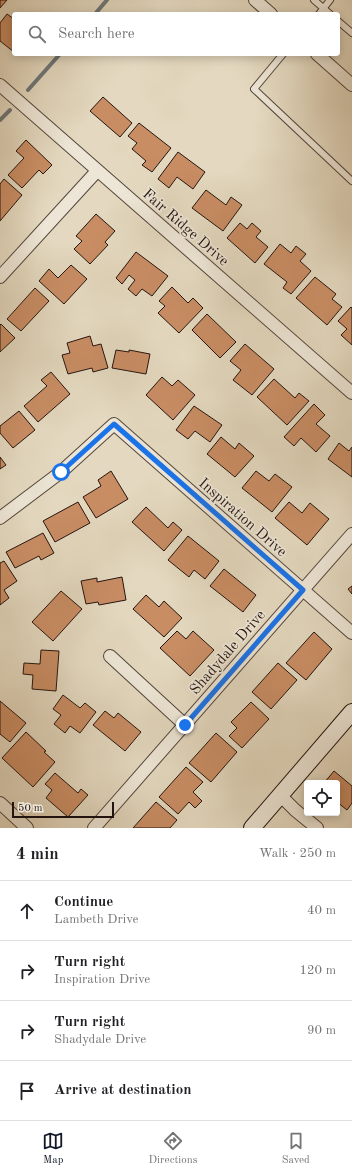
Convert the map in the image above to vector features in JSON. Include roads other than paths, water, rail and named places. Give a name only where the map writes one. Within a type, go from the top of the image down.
[{"type":"main road","points":[[252,828],[280,795],[350,719]]},
{"type":"street","points":[[255,0],[269,12]]},
{"type":"street","points":[[319,56],[352,85]]},
{"type":"street","name":"Fair Ridge Drive","points":[[0,85],[352,393]]},
{"type":"street","points":[[0,277],[97,171]]},
{"type":"street","name":"Inspiration Drive","points":[[0,518],[61,472],[114,424],[352,634]]},
{"type":"street","name":"Shadydale Drive","points":[[94,828],[352,534]]},
{"type":"street","points":[[110,656],[185,725]]},
{"type":"street","points":[[280,795],[295,810],[317,828]]},
{"type":"street","points":[[0,803],[27,828]]},
{"type":"lane","points":[[314,0],[328,12]]},
{"type":"lane","points":[[321,12],[330,0]]},
{"type":"lane","points":[[340,22],[352,33]]},
{"type":"lane","points":[[281,56],[254,89],[352,181]]},
{"type":"waterway","points":[[97,12],[107,0]]},
{"type":"waterway","points":[[28,90],[58,56]]},
{"type":"waterway","points":[[0,120],[10,110]]}]
